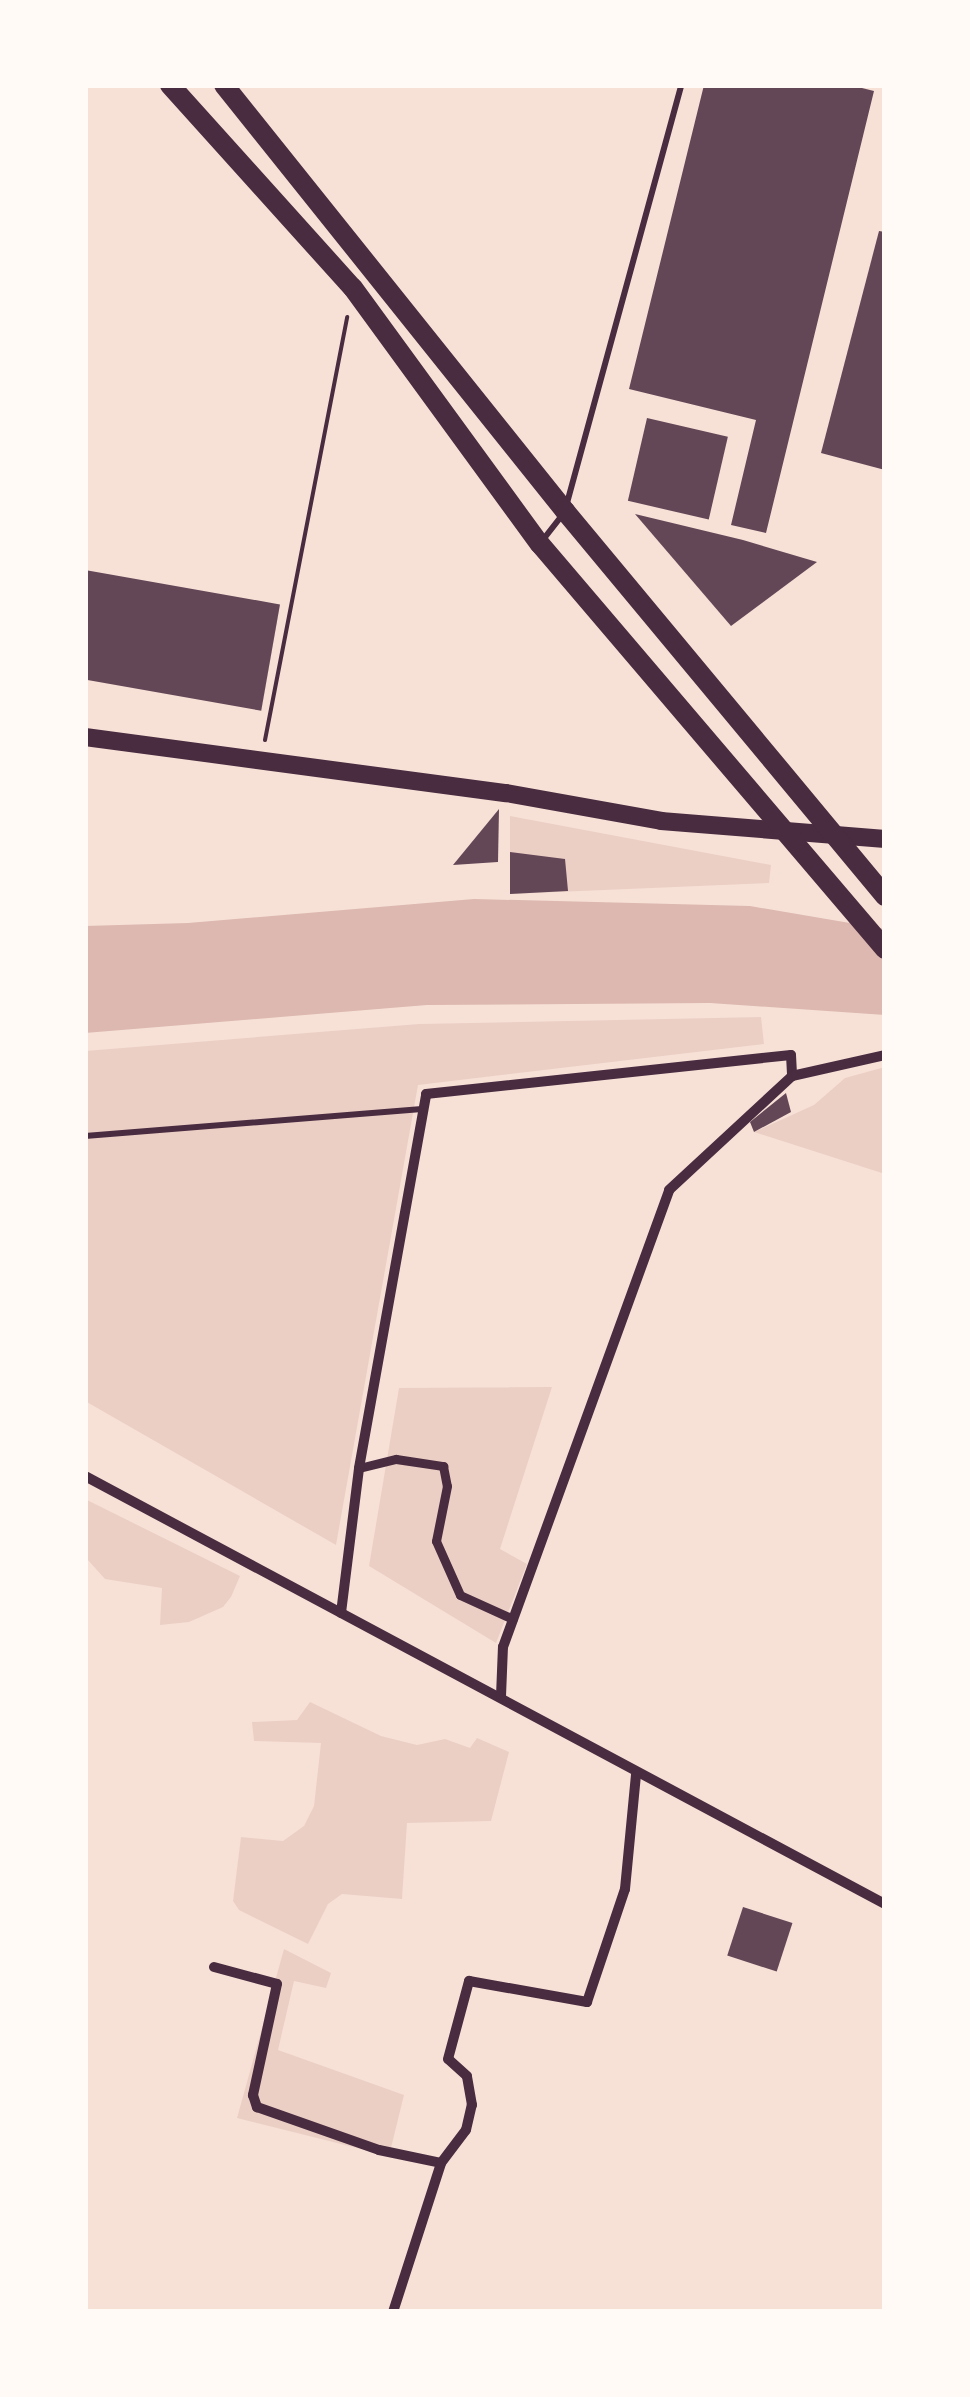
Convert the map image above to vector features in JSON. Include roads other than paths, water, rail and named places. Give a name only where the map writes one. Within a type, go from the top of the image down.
[{"type":"main road","points":[[170,85],[353,288],[540,544],[880,943]]},
{"type":"main road","points":[[224,85],[565,511],[885,896]]},
{"type":"street","points":[[85,737],[506,794],[660,820],[787,834],[828,831],[885,839]]},
{"type":"street","points":[[501,1696],[503,1647],[512,1619],[669,1190],[792,1076],[885,1055]]},
{"type":"street","points":[[341,1613],[358,1468],[426,1094],[791,1056],[792,1076]]},
{"type":"street","points":[[358,1468],[396,1459],[443,1466],[447,1486],[436,1541],[460,1596],[512,1619]]},
{"type":"street","points":[[85,1476],[885,1904]]},
{"type":"street","points":[[394,2312],[441,2163],[466,2130],[472,2105],[467,2076],[448,2060],[469,1980],[587,2002],[595,1988],[625,1889],[636,1774]]},
{"type":"street","points":[[214,1967],[278,1984],[253,2095],[257,2108],[379,2150],[441,2163]]},
{"type":"lane","points":[[540,544],[565,511],[681,85]]},
{"type":"lane","points":[[85,1136],[423,1109]]}]
